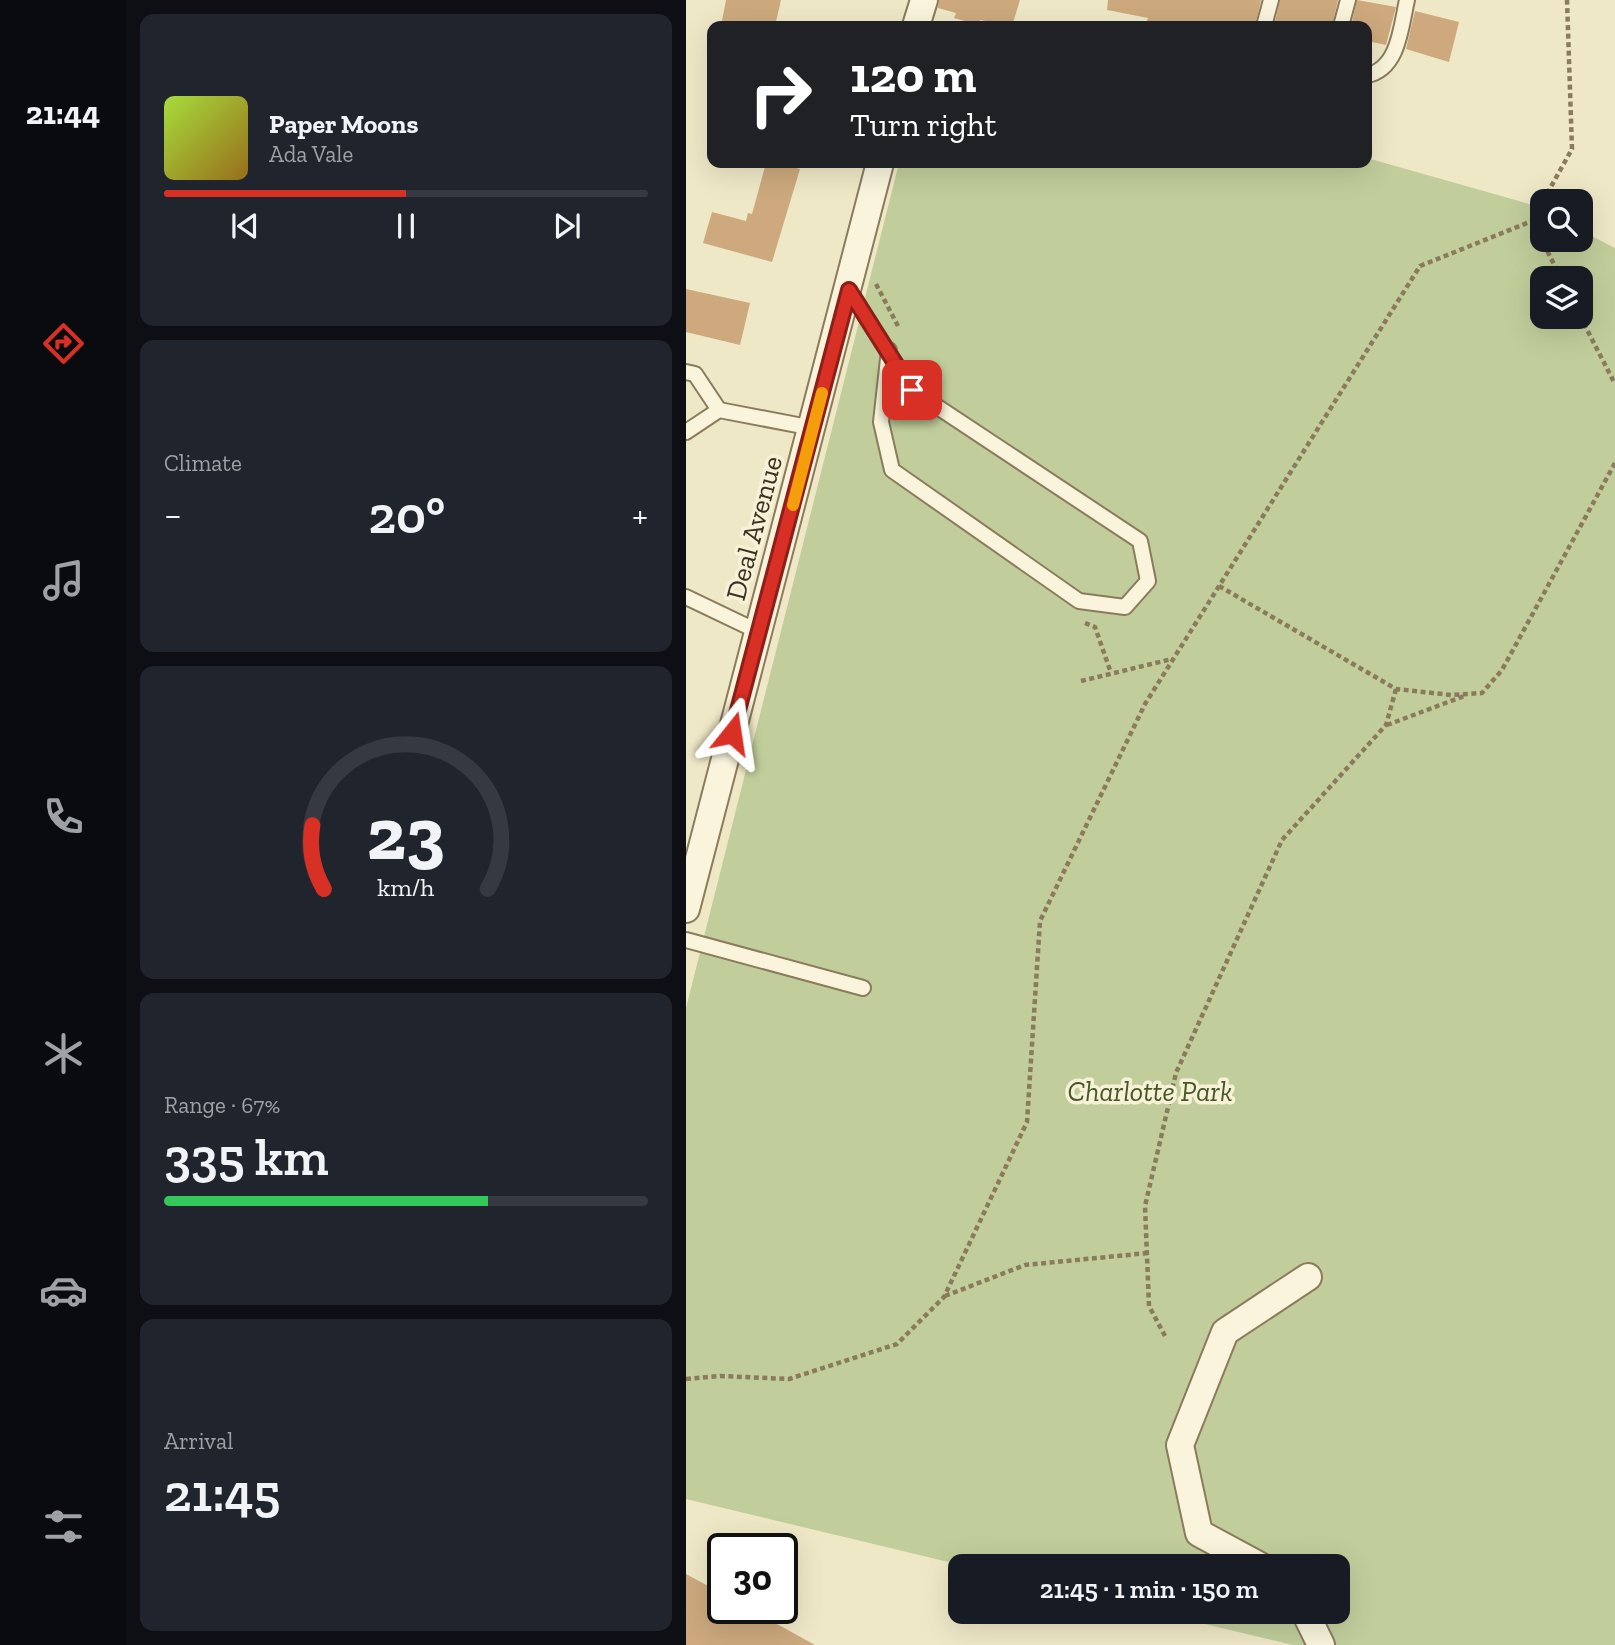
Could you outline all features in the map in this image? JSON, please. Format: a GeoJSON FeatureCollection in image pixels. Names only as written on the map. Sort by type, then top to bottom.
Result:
{"type":"FeatureCollection","features":[{"type":"Feature","properties":{"kind":"street"},"geometry":{"type":"LineString","coordinates":[[918,21],[924,0]]}},
{"type":"Feature","properties":{"kind":"street","name":"Deal Avenue"},"geometry":{"type":"LineString","coordinates":[[686,909],[879,168]]}},
{"type":"Feature","properties":{"kind":"street"},"geometry":{"type":"LineString","coordinates":[[1238,1554],[1199,1533],[1180,1445],[1225,1332],[1307,1277]]}},
{"type":"Feature","properties":{"kind":"street"},"geometry":{"type":"LineString","coordinates":[[1311,1624],[1321,1645]]}},
{"type":"Feature","properties":{"kind":"lane"},"geometry":{"type":"LineString","coordinates":[[1265,21],[1271,0]]}},
{"type":"Feature","properties":{"kind":"lane"},"geometry":{"type":"LineString","coordinates":[[1342,21],[1348,0]]}},
{"type":"Feature","properties":{"kind":"lane"},"geometry":{"type":"LineString","coordinates":[[1372,74],[1387,64],[1396,50],[1407,0]]}},
{"type":"Feature","properties":{"kind":"lane"},"geometry":{"type":"LineString","coordinates":[[849,290],[889,350],[912,390],[1140,541],[1147,581],[1125,607],[1079,601],[892,470],[881,422],[889,350]]}},
{"type":"Feature","properties":{"kind":"lane"},"geometry":{"type":"LineString","coordinates":[[686,372],[695,374],[719,410]]}},
{"type":"Feature","properties":{"kind":"lane"},"geometry":{"type":"LineString","coordinates":[[686,432],[719,410],[813,428]]}},
{"type":"Feature","properties":{"kind":"lane"},"geometry":{"type":"LineString","coordinates":[[686,597],[759,632]]}},
{"type":"Feature","properties":{"kind":"lane"},"geometry":{"type":"LineString","coordinates":[[686,940],[863,988]]}},
{"type":"Feature","properties":{"kind":"path"},"geometry":{"type":"LineString","coordinates":[[1549,189],[1572,149],[1567,0]]}},
{"type":"Feature","properties":{"kind":"path"},"geometry":{"type":"LineString","coordinates":[[686,1379],[720,1376],[789,1379],[897,1344],[944,1297],[1027,1122],[1040,920],[1145,704],[1420,266],[1530,222]]}},
{"type":"Feature","properties":{"kind":"path"},"geometry":{"type":"LineString","coordinates":[[1586,329],[1615,384]]}},
{"type":"Feature","properties":{"kind":"path"},"geometry":{"type":"LineString","coordinates":[[1219,586],[1396,689],[1451,695],[1482,693],[1503,670],[1615,463]]}},
{"type":"Feature","properties":{"kind":"path"},"geometry":{"type":"LineString","coordinates":[[1075,620],[1095,627],[1111,673]]}},
{"type":"Feature","properties":{"kind":"path"},"geometry":{"type":"LineString","coordinates":[[1082,681],[1174,659]]}},
{"type":"Feature","properties":{"kind":"path"},"geometry":{"type":"LineString","coordinates":[[1165,1336],[1149,1306],[1145,1206],[1176,1073],[1282,840],[1386,725],[1396,689]]}},
{"type":"Feature","properties":{"kind":"path"},"geometry":{"type":"LineString","coordinates":[[1386,725],[1469,694]]}},
{"type":"Feature","properties":{"kind":"path"},"geometry":{"type":"LineString","coordinates":[[944,1297],[1025,1265],[1148,1253]]}},
{"type":"Feature","properties":{"kind":"green space","name":"Charlotte Park"},"geometry":{"type":"Polygon","coordinates":[[[1372,159],[1530,204],[1530,252],[1593,252],[1593,237],[1615,248],[1615,1645],[1293,1645],[1205,1624],[1350,1624],[1350,1554],[948,1554],[948,1562],[686,1499],[686,1008],[898,168],[1372,168],[1372,159]]]}},
{"type":"Feature","properties":{"kind":"building"},"geometry":{"type":"Polygon","coordinates":[[[726,0],[781,0],[776,21],[722,21],[726,0]]]}},
{"type":"Feature","properties":{"kind":"building"},"geometry":{"type":"Polygon","coordinates":[[[939,0],[1020,0],[1014,21],[965,21],[954,18],[956,13],[938,8],[939,0]]]}},
{"type":"Feature","properties":{"kind":"building"},"geometry":{"type":"Polygon","coordinates":[[[1108,0],[1261,0],[1256,21],[1147,21],[1148,18],[1107,10],[1108,0]]]}},
{"type":"Feature","properties":{"kind":"building"},"geometry":{"type":"Polygon","coordinates":[[[1280,0],[1338,0],[1333,21],[1275,21],[1280,0]]]}},
{"type":"Feature","properties":{"kind":"building"},"geometry":{"type":"Polygon","coordinates":[[[1357,0],[1396,7],[1386,45],[1372,42],[1372,21],[1352,21],[1357,0]]]}},
{"type":"Feature","properties":{"kind":"building"},"geometry":{"type":"Polygon","coordinates":[[[1415,11],[1459,22],[1449,62],[1406,49],[1415,11]]]}},
{"type":"Feature","properties":{"kind":"building"},"geometry":{"type":"Polygon","coordinates":[[[765,168],[800,169],[772,262],[703,243],[712,212],[746,221],[748,213],[752,214],[765,168]]]}},
{"type":"Feature","properties":{"kind":"building"},"geometry":{"type":"Polygon","coordinates":[[[686,289],[750,303],[740,345],[686,332],[686,289]]]}},
{"type":"Feature","properties":{"kind":"building"},"geometry":{"type":"Polygon","coordinates":[[[686,1574],[707,1585],[707,1624],[777,1624],[815,1645],[686,1645],[686,1574]]]}},
{"type":"Feature","properties":{"kind":"slow traffic"},"geometry":{"type":"LineString","coordinates":[[793,505],[822,393]]}},
{"type":"Feature","properties":{"kind":"route"},"geometry":{"type":"LineString","coordinates":[[732,733],[849,290],[912,390]]}}]}
